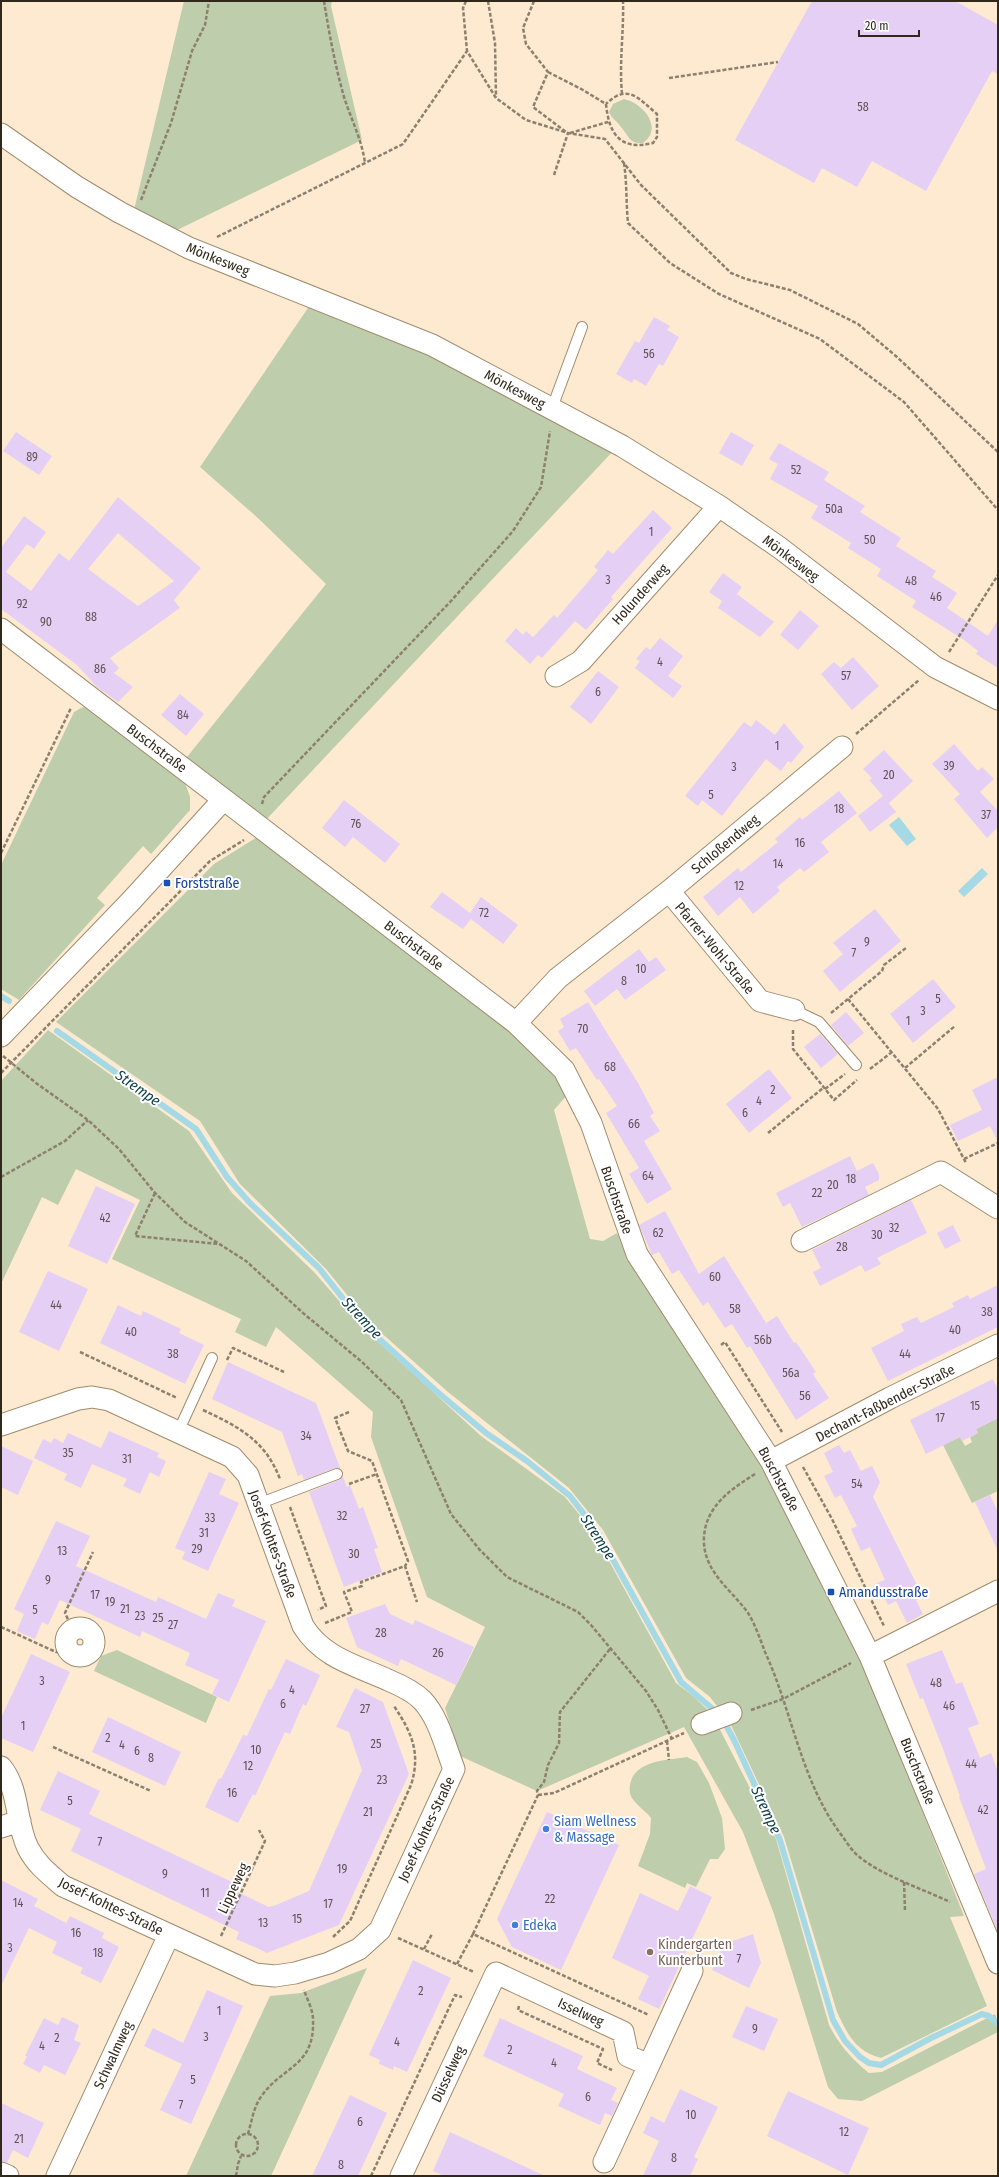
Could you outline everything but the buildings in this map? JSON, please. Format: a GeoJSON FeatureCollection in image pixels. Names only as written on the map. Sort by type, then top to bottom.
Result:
{"type":"FeatureCollection","features":[{"type":"Feature","properties":{"kind":"street","name":"Mönkesweg"},"geometry":{"type":"LineString","coordinates":[[1,134],[77,187],[130,218],[200,252],[432,345],[622,446],[719,506],[780,548],[935,667],[998,699]]}},
{"type":"Feature","properties":{"kind":"street","name":"Holunderweg"},"geometry":{"type":"LineString","coordinates":[[556,676],[581,660],[719,506]]}},
{"type":"Feature","properties":{"kind":"street","name":"Buschstraße"},"geometry":{"type":"LineString","coordinates":[[1,629],[516,1023],[564,1070],[590,1123],[637,1254],[771,1460],[870,1656],[915,1762],[971,1902],[998,1963]]}},
{"type":"Feature","properties":{"kind":"street","name":"Schloßendweg"},"geometry":{"type":"LineString","coordinates":[[516,1023],[558,978],[668,891],[842,747]]}},
{"type":"Feature","properties":{"kind":"street"},"geometry":{"type":"LineString","coordinates":[[1,1036],[131,901],[224,800]]}},
{"type":"Feature","properties":{"kind":"street","name":"Pfarrer-Wohl-Straße"},"geometry":{"type":"LineString","coordinates":[[668,891],[760,1001],[794,1010]]}},
{"type":"Feature","properties":{"kind":"street"},"geometry":{"type":"LineString","coordinates":[[802,1241],[941,1172],[998,1208]]}},
{"type":"Feature","properties":{"kind":"street","name":"Dechant-Faßbender-Straße"},"geometry":{"type":"LineString","coordinates":[[771,1460],[890,1398],[998,1346]]}},
{"type":"Feature","properties":{"kind":"street","name":"Josef-Kohtes-Straße"},"geometry":{"type":"LineString","coordinates":[[1,1425],[78,1399],[92,1397],[109,1400],[185,1433],[232,1457],[242,1466],[248,1475],[306,1631],[324,1651],[403,1687],[421,1699],[432,1714],[454,1769],[380,1930],[359,1949],[329,1962],[302,1971],[275,1976],[255,1974],[63,1886],[40,1867],[28,1847],[11,1824],[13,1787],[1,1767]]}},
{"type":"Feature","properties":{"kind":"street"},"geometry":{"type":"LineString","coordinates":[[870,1656],[998,1592]]}},
{"type":"Feature","properties":{"kind":"street"},"geometry":{"type":"LineString","coordinates":[[702,1724],[731,1713]]}},
{"type":"Feature","properties":{"kind":"street","name":"Schwalmweg"},"geometry":{"type":"LineString","coordinates":[[57,2176],[169,1935]]}},
{"type":"Feature","properties":{"kind":"street"},"geometry":{"type":"LineString","coordinates":[[604,2162],[692,1971]]}},
{"type":"Feature","properties":{"kind":"street","name":"Isselweg"},"geometry":{"type":"LineString","coordinates":[[494,1977],[528,1988],[623,2032],[628,2056],[645,2074]]}},
{"type":"Feature","properties":{"kind":"street","name":"Düsselweg"},"geometry":{"type":"LineString","coordinates":[[401,2176],[494,1977]]}},
{"type":"Feature","properties":{"kind":"street"},"geometry":{"type":"LineString","coordinates":[[1,2173],[8,2176]]}},
{"type":"Feature","properties":{"kind":"lane"},"geometry":{"type":"LineString","coordinates":[[552,408],[582,328]]}},
{"type":"Feature","properties":{"kind":"lane"},"geometry":{"type":"LineString","coordinates":[[794,1010],[820,1022],[856,1065]]}},
{"type":"Feature","properties":{"kind":"lane"},"geometry":{"type":"LineString","coordinates":[[185,1433],[212,1358]]}},
{"type":"Feature","properties":{"kind":"lane"},"geometry":{"type":"LineString","coordinates":[[258,1504],[338,1474]]}},
{"type":"Feature","properties":{"kind":"path"},"geometry":{"type":"LineString","coordinates":[[130,218],[143,196],[159,157],[192,51],[205,25],[209,1]]}},
{"type":"Feature","properties":{"kind":"path"},"geometry":{"type":"LineString","coordinates":[[324,1],[329,35],[347,107],[364,150],[365,164]]}},
{"type":"Feature","properties":{"kind":"path"},"geometry":{"type":"LineString","coordinates":[[466,1],[463,8],[467,51],[496,98],[526,120],[568,133],[605,139],[641,185],[731,273],[746,279],[790,290],[858,324],[897,357],[998,452]]}},
{"type":"Feature","properties":{"kind":"path"},"geometry":{"type":"LineString","coordinates":[[488,1],[495,43],[496,98]]}},
{"type":"Feature","properties":{"kind":"path"},"geometry":{"type":"LineString","coordinates":[[534,1],[523,28],[526,44],[548,72],[606,104]]}},
{"type":"Feature","properties":{"kind":"path"},"geometry":{"type":"LineString","coordinates":[[622,94],[620,67],[624,29],[623,1]]}},
{"type":"Feature","properties":{"kind":"path"},"geometry":{"type":"LineString","coordinates":[[200,252],[210,241],[403,144],[467,51]]}},
{"type":"Feature","properties":{"kind":"path"},"geometry":{"type":"LineString","coordinates":[[669,78],[778,62]]}},
{"type":"Feature","properties":{"kind":"path"},"geometry":{"type":"LineString","coordinates":[[548,72],[533,107],[568,133]]}},
{"type":"Feature","properties":{"kind":"path"},"geometry":{"type":"LineString","coordinates":[[630,93],[657,114],[656,137],[653,143],[638,147],[627,143],[615,135],[608,122],[606,104],[613,97],[630,93]]}},
{"type":"Feature","properties":{"kind":"path"},"geometry":{"type":"LineString","coordinates":[[568,133],[608,122]]}},
{"type":"Feature","properties":{"kind":"path"},"geometry":{"type":"LineString","coordinates":[[554,175],[568,133]]}},
{"type":"Feature","properties":{"kind":"path"},"geometry":{"type":"LineString","coordinates":[[624,163],[627,183],[626,202],[628,223],[670,263],[719,294],[820,339],[904,402],[998,510]]}},
{"type":"Feature","properties":{"kind":"path"},"geometry":{"type":"LineString","coordinates":[[1,1073],[210,861],[250,835],[264,797],[451,601],[513,530],[541,487],[552,408]]}},
{"type":"Feature","properties":{"kind":"path"},"geometry":{"type":"LineString","coordinates":[[842,747],[944,659],[998,575]]}},
{"type":"Feature","properties":{"kind":"path"},"geometry":{"type":"LineString","coordinates":[[1,853],[80,690]]}},
{"type":"Feature","properties":{"kind":"path"},"geometry":{"type":"LineString","coordinates":[[820,1022],[882,971],[884,965],[906,948]]}},
{"type":"Feature","properties":{"kind":"path"},"geometry":{"type":"LineString","coordinates":[[848,999],[938,1109],[973,1176],[966,1188]]}},
{"type":"Feature","properties":{"kind":"path"},"geometry":{"type":"LineString","coordinates":[[768,1133],[824,1088],[793,1049],[794,1010]]}},
{"type":"Feature","properties":{"kind":"path"},"geometry":{"type":"LineString","coordinates":[[905,1068],[955,1026]]}},
{"type":"Feature","properties":{"kind":"path"},"geometry":{"type":"LineString","coordinates":[[1,1054],[10,1063],[88,1120],[119,1149],[155,1192],[185,1222],[246,1261],[303,1313],[362,1362],[401,1400],[451,1514],[479,1549],[507,1577],[578,1612],[591,1625],[646,1691],[658,1710],[672,1739]]}},
{"type":"Feature","properties":{"kind":"path"},"geometry":{"type":"LineString","coordinates":[[825,1089],[856,1065]]}},
{"type":"Feature","properties":{"kind":"path"},"geometry":{"type":"LineString","coordinates":[[1,1177],[65,1141],[88,1120]]}},
{"type":"Feature","properties":{"kind":"path"},"geometry":{"type":"LineString","coordinates":[[964,1159],[998,1143]]}},
{"type":"Feature","properties":{"kind":"path"},"geometry":{"type":"LineString","coordinates":[[155,1192],[135,1236],[220,1244]]}},
{"type":"Feature","properties":{"kind":"path"},"geometry":{"type":"LineString","coordinates":[[718,1346],[725,1342],[783,1433]]}},
{"type":"Feature","properties":{"kind":"path"},"geometry":{"type":"LineString","coordinates":[[226,1362],[233,1348],[284,1372]]}},
{"type":"Feature","properties":{"kind":"path"},"geometry":{"type":"LineString","coordinates":[[185,1433],[207,1404]]}},
{"type":"Feature","properties":{"kind":"path"},"geometry":{"type":"LineString","coordinates":[[306,1631],[352,1612],[344,1592],[362,1586],[361,1582],[405,1566],[408,1561],[372,1461],[348,1451],[335,1418],[349,1412]]}},
{"type":"Feature","properties":{"kind":"path"},"geometry":{"type":"LineString","coordinates":[[771,1460],[759,1472],[743,1482],[720,1500],[709,1518],[704,1538],[706,1555],[713,1572],[749,1615],[783,1699],[806,1768],[830,1820],[856,1854],[904,1882],[958,1906],[964,1908],[971,1902]]}},
{"type":"Feature","properties":{"kind":"path"},"geometry":{"type":"LineString","coordinates":[[802,1464],[832,1519],[886,1631]]}},
{"type":"Feature","properties":{"kind":"path"},"geometry":{"type":"LineString","coordinates":[[1,1627],[56,1652],[70,1639],[65,1613],[93,1552]]}},
{"type":"Feature","properties":{"kind":"path"},"geometry":{"type":"LineString","coordinates":[[405,1566],[417,1602]]}},
{"type":"Feature","properties":{"kind":"path"},"geometry":{"type":"LineString","coordinates":[[457,1964],[538,1795],[537,1791],[544,1782],[548,1766],[559,1743],[560,1712],[610,1649]]}},
{"type":"Feature","properties":{"kind":"path"},"geometry":{"type":"LineString","coordinates":[[731,1713],[756,1709],[783,1699],[851,1663],[870,1656]]}},
{"type":"Feature","properties":{"kind":"path"},"geometry":{"type":"LineString","coordinates":[[328,1940],[338,1934],[350,1921],[408,1792],[416,1770],[415,1746],[392,1703]]}},
{"type":"Feature","properties":{"kind":"path"},"geometry":{"type":"LineString","coordinates":[[538,1795],[554,1793],[702,1724]]}},
{"type":"Feature","properties":{"kind":"path"},"geometry":{"type":"LineString","coordinates":[[667,1741],[669,1760]]}},
{"type":"Feature","properties":{"kind":"path"},"geometry":{"type":"LineString","coordinates":[[53,1747],[151,1791]]}},
{"type":"Feature","properties":{"kind":"path","name":"Lippeweg"},"geometry":{"type":"LineString","coordinates":[[220,1938],[265,1841],[259,1830]]}},
{"type":"Feature","properties":{"kind":"path"},"geometry":{"type":"LineString","coordinates":[[904,1882],[905,1911]]}},
{"type":"Feature","properties":{"kind":"path"},"geometry":{"type":"LineString","coordinates":[[424,1950],[432,1934]]}},
{"type":"Feature","properties":{"kind":"path"},"geometry":{"type":"LineString","coordinates":[[472,1934],[668,2024]]}},
{"type":"Feature","properties":{"kind":"path"},"geometry":{"type":"LineString","coordinates":[[213,1935],[227,1941]]}},
{"type":"Feature","properties":{"kind":"path"},"geometry":{"type":"LineString","coordinates":[[393,1936],[457,1964],[494,1977]]}},
{"type":"Feature","properties":{"kind":"path"},"geometry":{"type":"LineString","coordinates":[[248,2134],[260,2098],[270,2085],[297,2064],[306,2053],[312,2038],[313,2018],[303,1988]]}},
{"type":"Feature","properties":{"kind":"path"},"geometry":{"type":"LineString","coordinates":[[528,1988],[518,2010],[603,2049],[597,2063],[645,2074]]}},
{"type":"Feature","properties":{"kind":"path"},"geometry":{"type":"LineString","coordinates":[[371,2176],[456,1995],[481,2006]]}},
{"type":"Feature","properties":{"kind":"path"},"geometry":{"type":"LineString","coordinates":[[248,2134],[255,2138],[258,2148],[251,2156],[241,2156],[236,2148],[236,2142],[238,2137],[248,2134]]}},
{"type":"Feature","properties":{"kind":"path"},"geometry":{"type":"LineString","coordinates":[[236,2176],[241,2156]]}},
{"type":"Feature","properties":{"kind":"green space"},"geometry":{"type":"Polygon","coordinates":[[[184,1],[332,1],[331,6],[362,140],[171,233],[134,210],[184,1]]]}},
{"type":"Feature","properties":{"kind":"green space"},"geometry":{"type":"Polygon","coordinates":[[[624,99],[638,105],[648,117],[652,130],[649,137],[643,143],[632,141],[609,112],[613,104],[624,99]]]}},
{"type":"Feature","properties":{"kind":"green space"},"geometry":{"type":"Polygon","coordinates":[[[312,302],[443,351],[616,448],[263,823],[183,762],[326,584],[259,519],[200,467],[312,302]]]}},
{"type":"Feature","properties":{"kind":"green space"},"geometry":{"type":"Polygon","coordinates":[[[83,707],[91,710],[185,783],[190,797],[190,810],[151,854],[143,846],[97,898],[105,905],[19,1000],[1,989],[1,865],[74,712],[83,707]]]}},
{"type":"Feature","properties":{"kind":"green space"},"geometry":{"type":"Polygon","coordinates":[[[257,837],[530,1046],[568,1094],[554,1110],[590,1239],[603,1241],[617,1233],[638,1271],[762,1463],[851,1639],[879,1702],[964,1916],[950,1917],[987,2006],[881,2058],[865,2051],[853,2041],[837,2012],[784,1837],[730,1723],[710,1697],[686,1678],[603,1530],[569,1488],[448,1392],[369,1322],[326,1269],[240,1184],[200,1121],[56,1022],[214,864],[257,837]]]}},
{"type":"Feature","properties":{"kind":"green space"},"geometry":{"type":"Polygon","coordinates":[[[48,1030],[189,1131],[232,1193],[314,1272],[361,1326],[481,1436],[565,1497],[592,1530],[676,1683],[693,1696],[712,1714],[776,1839],[829,2025],[837,2039],[852,2057],[869,2073],[882,2072],[995,2014],[998,2023],[998,2032],[862,2101],[838,2099],[828,2087],[774,1914],[743,1832],[684,1727],[537,1791],[460,1756],[445,1708],[485,1627],[427,1597],[371,1437],[373,1412],[276,1327],[266,1347],[235,1332],[241,1319],[112,1259],[140,1200],[76,1169],[58,1205],[42,1197],[1,1284],[1,1081],[48,1030]]]}},
{"type":"Feature","properties":{"kind":"green space"},"geometry":{"type":"Polygon","coordinates":[[[998,1418],[998,1491],[972,1503],[943,1445],[960,1437],[965,1446],[972,1442],[970,1437],[978,1433],[976,1429],[998,1418]]]}},
{"type":"Feature","properties":{"kind":"green space"},"geometry":{"type":"Polygon","coordinates":[[[117,1650],[217,1697],[206,1723],[94,1671],[101,1656],[117,1650]]]}},
{"type":"Feature","properties":{"kind":"green space"},"geometry":{"type":"Polygon","coordinates":[[[687,1757],[697,1762],[709,1783],[722,1818],[725,1849],[718,1859],[710,1859],[696,1887],[687,1883],[685,1888],[638,1866],[650,1834],[651,1818],[636,1804],[630,1794],[630,1788],[634,1774],[647,1765],[663,1760],[687,1757]]]}},
{"type":"Feature","properties":{"kind":"green space"},"geometry":{"type":"Polygon","coordinates":[[[367,1968],[271,2176],[186,2176],[270,1996],[301,1993],[367,1968]]]}},
{"type":"Feature","properties":{"kind":"water"},"geometry":{"type":"Polygon","coordinates":[[[899,817],[916,839],[907,846],[889,825],[899,817]]]}},
{"type":"Feature","properties":{"kind":"water"},"geometry":{"type":"Polygon","coordinates":[[[982,868],[988,874],[964,897],[958,891],[982,868]]]}},
{"type":"Feature","properties":{"kind":"waterway","name":"Strempe"},"geometry":{"type":"LineString","coordinates":[[1,996],[9,1001]]}},
{"type":"Feature","properties":{"kind":"waterway","name":"Strempe"},"geometry":{"type":"LineString","coordinates":[[57,1031],[196,1129],[227,1177],[250,1203],[319,1268],[363,1324],[435,1390],[486,1433],[527,1461],[570,1496],[597,1531],[681,1682],[721,1716],[734,1740],[780,1840],[833,2020],[845,2041],[860,2057],[869,2063],[881,2065],[931,2038],[982,2014],[989,2016],[998,2024]]}},
{"type":"Feature","properties":{"kind":"place","name":"Forststraße"},"geometry":{"type":"Point","coordinates":[167,883]}},
{"type":"Feature","properties":{"kind":"place","name":"Amandusstraße"},"geometry":{"type":"Point","coordinates":[831,1592]}},
{"type":"Feature","properties":{"kind":"place","name":"Siam Wellness & Massage"},"geometry":{"type":"Point","coordinates":[546,1829]}},
{"type":"Feature","properties":{"kind":"place","name":"Edeka"},"geometry":{"type":"Point","coordinates":[515,1925]}},
{"type":"Feature","properties":{"kind":"place","name":"Kindergarten Kunterbunt"},"geometry":{"type":"Point","coordinates":[650,1952]}}]}
